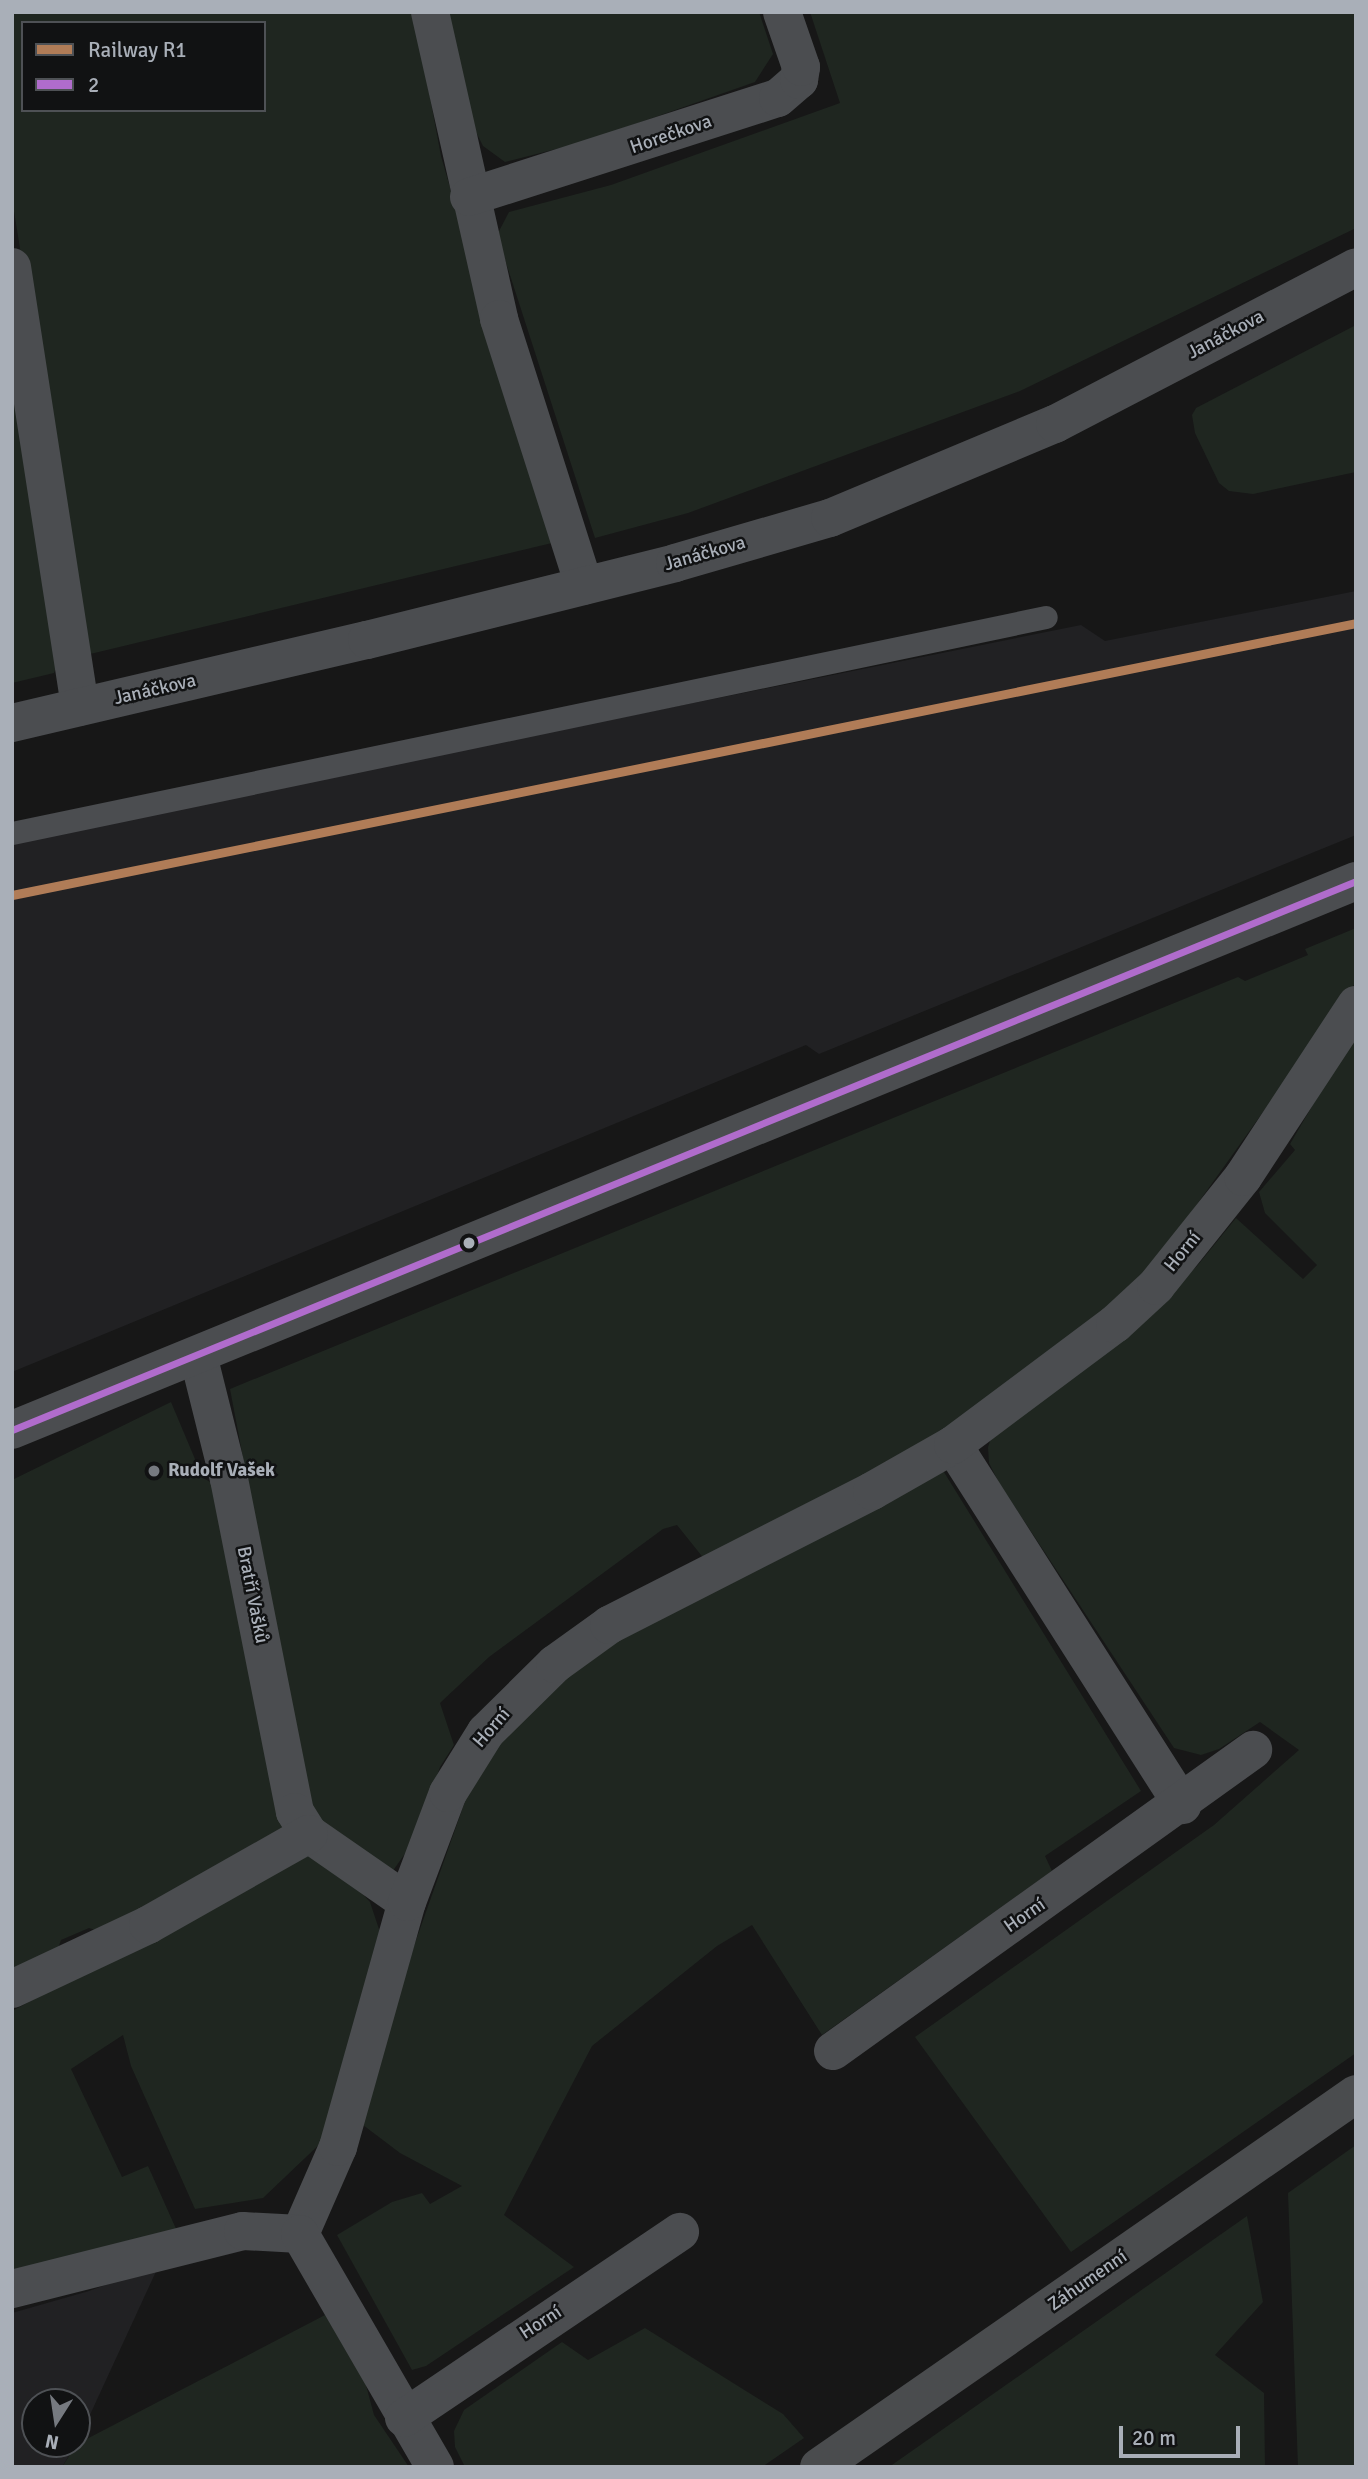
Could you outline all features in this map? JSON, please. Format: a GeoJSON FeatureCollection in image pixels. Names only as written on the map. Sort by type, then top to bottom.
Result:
{"type":"FeatureCollection","features":[{"type":"Feature","properties":{"kind":"main road","name":"Záhumenní"},"geometry":{"type":"LineString","coordinates":[[819,2467],[1356,2094]]}},
{"type":"Feature","properties":{"kind":"street"},"geometry":{"type":"LineString","coordinates":[[430,12],[469,197],[499,319],[584,586]]}},
{"type":"Feature","properties":{"kind":"street","name":"Horečkova"},"geometry":{"type":"LineString","coordinates":[[469,197],[619,153],[790,91],[799,80],[801,67],[782,12]]}},
{"type":"Feature","properties":{"kind":"street"},"geometry":{"type":"LineString","coordinates":[[12,267],[80,707]]}},
{"type":"Feature","properties":{"kind":"street","name":"Janáčkova"},"geometry":{"type":"LineString","coordinates":[[12,723],[584,586],[830,518],[947,472],[1055,424],[1356,267]]}},
{"type":"Feature","properties":{"kind":"street"},"geometry":{"type":"LineString","coordinates":[[12,1430],[1356,881]]}},
{"type":"Feature","properties":{"kind":"street","name":"Horní"},"geometry":{"type":"LineString","coordinates":[[300,2234],[338,2147],[407,1902],[449,1793],[469,1755],[555,1664],[609,1625],[872,1492],[953,1445],[1115,1324],[1156,1286],[1244,1177],[1356,1005]]}},
{"type":"Feature","properties":{"kind":"street","name":"Bratří Vašků"},"geometry":{"type":"LineString","coordinates":[[198,1355],[229,1479],[295,1812],[309,1834],[407,1902]]}},
{"type":"Feature","properties":{"kind":"street"},"geometry":{"type":"LineString","coordinates":[[953,1445],[1182,1805]]}},
{"type":"Feature","properties":{"kind":"street","name":"Horní"},"geometry":{"type":"LineString","coordinates":[[833,2051],[1182,1805],[1254,1750]]}},
{"type":"Feature","properties":{"kind":"street"},"geometry":{"type":"LineString","coordinates":[[12,1989],[148,1925],[309,1834]]}},
{"type":"Feature","properties":{"kind":"street","name":"Horní"},"geometry":{"type":"LineString","coordinates":[[404,2418],[680,2232]]}},
{"type":"Feature","properties":{"kind":"street"},"geometry":{"type":"LineString","coordinates":[[12,2289],[233,2233],[300,2234],[404,2418],[435,2467]]}},
{"type":"Feature","properties":{"kind":"lane"},"geometry":{"type":"LineString","coordinates":[[12,833],[1046,617]]}},
{"type":"Feature","properties":{"kind":"shaded area"},"geometry":{"type":"Polygon","coordinates":[[[12,12],[414,12],[441,156],[552,543],[86,655],[12,199],[12,12]]]}},
{"type":"Feature","properties":{"kind":"shaded area"},"geometry":{"type":"Polygon","coordinates":[[[445,12],[759,12],[773,54],[755,82],[584,142],[505,162],[483,146],[472,124],[445,12]]]}},
{"type":"Feature","properties":{"kind":"shaded area"},"geometry":{"type":"Polygon","coordinates":[[[810,12],[1356,12],[1356,228],[1020,391],[688,513],[595,538],[497,235],[509,212],[611,185],[840,103],[810,12]]]}},
{"type":"Feature","properties":{"kind":"shaded area"},"geometry":{"type":"Polygon","coordinates":[[[1356,325],[1356,472],[1253,494],[1229,491],[1219,483],[1195,433],[1192,415],[1196,408],[1356,325]]]}},
{"type":"Feature","properties":{"kind":"shaded area"},"geometry":{"type":"Polygon","coordinates":[[[12,342],[59,661],[54,673],[12,683],[12,342]]]}},
{"type":"Feature","properties":{"kind":"shaded area"},"geometry":{"type":"Polygon","coordinates":[[[1356,591],[1356,835],[819,1054],[806,1045],[12,1372],[12,840],[1081,625],[1105,641],[1356,591]]]}},
{"type":"Feature","properties":{"kind":"shaded area"},"geometry":{"type":"Polygon","coordinates":[[[1356,928],[1356,982],[1140,1284],[951,1428],[705,1560],[677,1525],[663,1529],[489,1657],[440,1703],[454,1745],[440,1767],[414,1841],[392,1872],[320,1819],[308,1801],[230,1389],[1238,977],[1245,981],[1308,955],[1305,949],[1356,928]]]}},
{"type":"Feature","properties":{"kind":"shaded area"},"geometry":{"type":"Polygon","coordinates":[[[1356,1031],[1356,2053],[1071,2252],[915,2037],[1214,1825],[1299,1750],[1260,1722],[1219,1749],[1201,1755],[1174,1748],[999,1483],[989,1463],[988,1447],[991,1438],[1141,1320],[1197,1266],[1236,1218],[1303,1279],[1317,1265],[1265,1213],[1259,1192],[1295,1150],[1290,1144],[1356,1031]]]}},
{"type":"Feature","properties":{"kind":"shaded area"},"geometry":{"type":"Polygon","coordinates":[[[171,1402],[203,1478],[218,1486],[288,1828],[101,1932],[89,1928],[61,1940],[56,1954],[12,1974],[12,1480],[171,1402]]]}},
{"type":"Feature","properties":{"kind":"shaded area"},"geometry":{"type":"Polygon","coordinates":[[[939,1464],[1141,1791],[1045,1856],[1052,1871],[822,2035],[752,1925],[717,1946],[592,2046],[504,2215],[574,2267],[426,2366],[412,2370],[337,2235],[392,2202],[422,2193],[430,2204],[462,2186],[400,2153],[363,2125],[397,1994],[474,1776],[493,1744],[585,1654],[939,1464]]]}},
{"type":"Feature","properties":{"kind":"shaded area"},"geometry":{"type":"Polygon","coordinates":[[[307,1855],[341,1871],[370,1902],[385,1947],[325,2139],[263,2198],[195,2209],[131,2066],[123,2035],[71,2069],[122,2177],[148,2166],[177,2231],[12,2274],[12,2011],[307,1855]]]}},
{"type":"Feature","properties":{"kind":"shaded area"},"geometry":{"type":"Polygon","coordinates":[[[1356,2145],[1356,2467],[1298,2467],[1288,2193],[1356,2145]]]}},
{"type":"Feature","properties":{"kind":"shaded area"},"geometry":{"type":"Polygon","coordinates":[[[1247,2216],[1263,2302],[1215,2355],[1264,2393],[1265,2467],[889,2467],[1247,2216]]]}},
{"type":"Feature","properties":{"kind":"shaded area"},"geometry":{"type":"Polygon","coordinates":[[[159,2265],[91,2413],[91,2388],[21,2388],[21,2458],[67,2458],[62,2467],[12,2467],[12,2313],[89,2291],[159,2265]]]}},
{"type":"Feature","properties":{"kind":"shaded area"},"geometry":{"type":"Polygon","coordinates":[[[325,2315],[363,2374],[374,2415],[409,2467],[62,2467],[68,2458],[91,2458],[91,2437],[325,2315]]]}},
{"type":"Feature","properties":{"kind":"shaded area"},"geometry":{"type":"Polygon","coordinates":[[[645,2328],[783,2414],[804,2438],[762,2467],[465,2467],[455,2447],[454,2431],[464,2410],[562,2342],[588,2360],[645,2328]]]}},
{"type":"Feature","properties":{"kind":"rail line","name":"R1"},"geometry":{"type":"LineString","coordinates":[[12,895],[1356,623]]}},
{"type":"Feature","properties":{"kind":"transit line","name":"2"},"geometry":{"type":"LineString","coordinates":[[12,1430],[1356,881]]}},
{"type":"Feature","properties":{"kind":"place","name":"Rudolf Vašek"},"geometry":{"type":"Point","coordinates":[154,1471]}}]}
